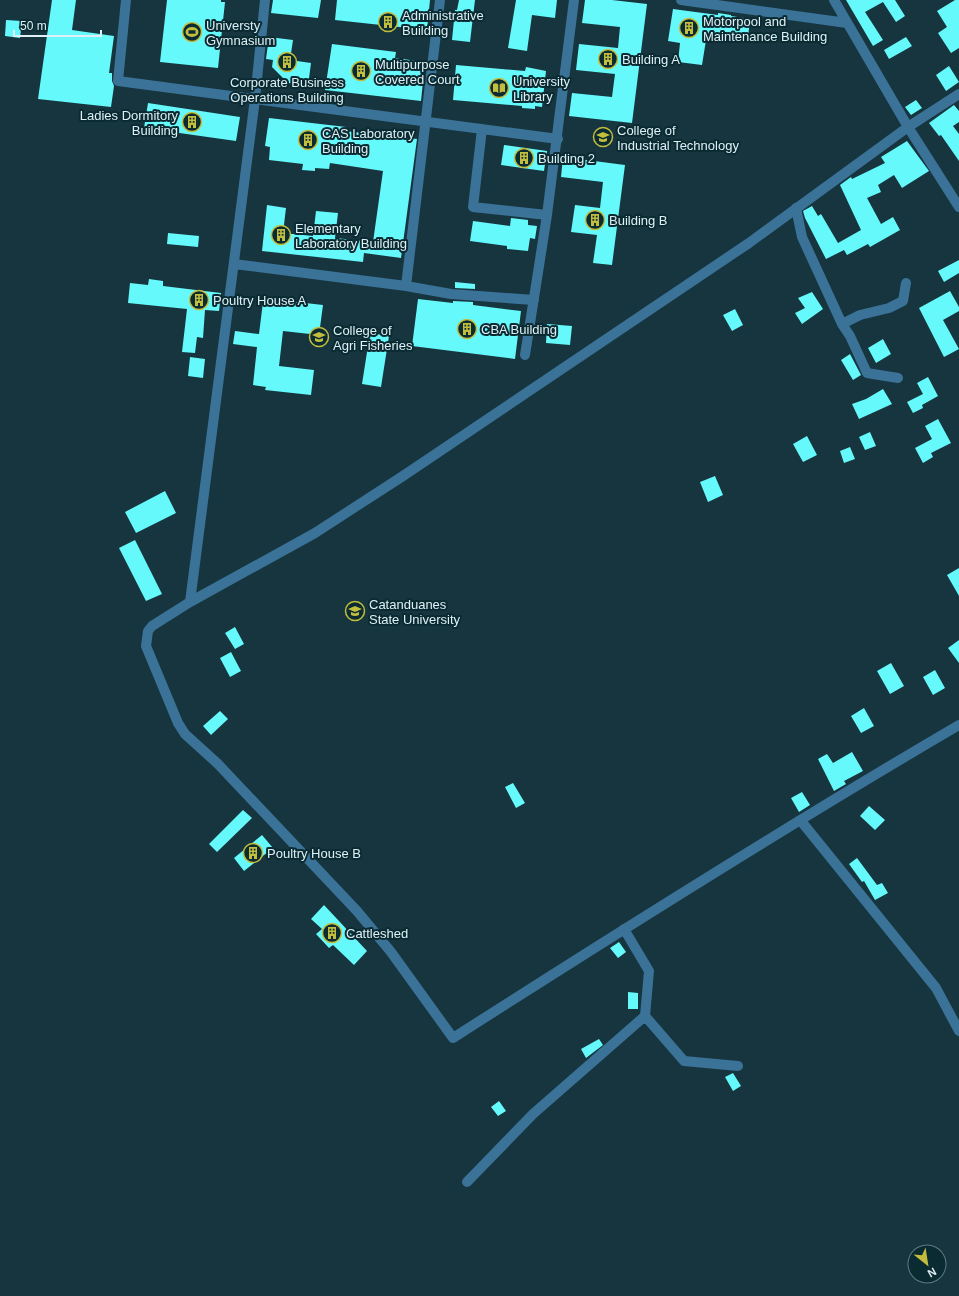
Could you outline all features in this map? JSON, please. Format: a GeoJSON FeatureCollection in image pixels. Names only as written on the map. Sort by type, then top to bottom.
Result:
{"type":"FeatureCollection","features":[{"type":"Feature","properties":{"kind":"street"},"geometry":{"type":"LineString","coordinates":[[126,0],[118,82],[558,139]]}},
{"type":"Feature","properties":{"kind":"street"},"geometry":{"type":"LineString","coordinates":[[190,602],[255,99],[265,0]]}},
{"type":"Feature","properties":{"kind":"street"},"geometry":{"type":"LineString","coordinates":[[406,286],[440,0]]}},
{"type":"Feature","properties":{"kind":"street"},"geometry":{"type":"LineString","coordinates":[[525,355],[558,139],[574,0]]}},
{"type":"Feature","properties":{"kind":"street"},"geometry":{"type":"LineString","coordinates":[[680,0],[847,23]]}},
{"type":"Feature","properties":{"kind":"street"},"geometry":{"type":"LineString","coordinates":[[834,0],[908,127],[959,207]]}},
{"type":"Feature","properties":{"kind":"street"},"geometry":{"type":"LineString","coordinates":[[959,94],[908,127],[748,243],[403,476],[315,533],[190,602],[152,626],[148,631],[146,640],[149,653],[178,723],[185,734],[218,764],[357,912],[391,952],[453,1038],[624,929],[801,821],[837,797],[959,725]]}},
{"type":"Feature","properties":{"kind":"street"},"geometry":{"type":"LineString","coordinates":[[482,129],[473,208],[547,216]]}},
{"type":"Feature","properties":{"kind":"street"},"geometry":{"type":"LineString","coordinates":[[796,208],[802,237],[842,324],[850,336],[867,373],[898,378]]}},
{"type":"Feature","properties":{"kind":"street"},"geometry":{"type":"LineString","coordinates":[[234,264],[406,286],[451,294],[534,300]]}},
{"type":"Feature","properties":{"kind":"street"},"geometry":{"type":"LineString","coordinates":[[842,324],[860,315],[889,308],[903,301],[906,283]]}},
{"type":"Feature","properties":{"kind":"street"},"geometry":{"type":"LineString","coordinates":[[801,821],[936,988],[959,1031]]}},
{"type":"Feature","properties":{"kind":"street"},"geometry":{"type":"LineString","coordinates":[[467,1182],[533,1114],[645,1016],[649,971],[624,929]]}},
{"type":"Feature","properties":{"kind":"street"},"geometry":{"type":"LineString","coordinates":[[645,1016],[684,1061],[738,1066]]}},
{"type":"Feature","properties":{"kind":"building"},"geometry":{"type":"Polygon","coordinates":[[[52,0],[76,0],[72,30],[114,36],[109,73],[112,73],[112,81],[114,86],[111,107],[38,99],[52,0]]]}},
{"type":"Feature","properties":{"kind":"building","name":"Universty Gymnasium"},"geometry":{"type":"Polygon","coordinates":[[[167,0],[221,0],[221,2],[225,2],[218,68],[160,62],[167,0]]]}},
{"type":"Feature","properties":{"kind":"building"},"geometry":{"type":"Polygon","coordinates":[[[273,0],[321,0],[318,18],[271,13],[273,0]]]}},
{"type":"Feature","properties":{"kind":"building","name":"Administrative Building"},"geometry":{"type":"Polygon","coordinates":[[[337,0],[430,0],[427,30],[335,20],[337,0]]]}},
{"type":"Feature","properties":{"kind":"building"},"geometry":{"type":"Polygon","coordinates":[[[459,0],[475,0],[470,42],[452,40],[455,10],[457,10],[459,0]]]}},
{"type":"Feature","properties":{"kind":"building"},"geometry":{"type":"Polygon","coordinates":[[[516,0],[557,0],[555,18],[532,15],[527,51],[508,48],[516,0]]]}},
{"type":"Feature","properties":{"kind":"building","name":"Building A"},"geometry":{"type":"Polygon","coordinates":[[[585,0],[612,0],[647,4],[632,123],[569,116],[572,93],[612,97],[615,74],[576,70],[579,44],[618,48],[620,27],[582,23],[585,0]]]}},
{"type":"Feature","properties":{"kind":"building"},"geometry":{"type":"Polygon","coordinates":[[[846,0],[895,0],[905,16],[896,22],[883,2],[865,12],[883,40],[873,46],[846,0]]]}},
{"type":"Feature","properties":{"kind":"building"},"geometry":{"type":"Polygon","coordinates":[[[955,0],[959,0],[959,48],[951,53],[938,33],[947,27],[937,11],[955,0]]]}},
{"type":"Feature","properties":{"kind":"building","name":"Motorpool and Maintenance Building"},"geometry":{"type":"Polygon","coordinates":[[[673,9],[718,15],[718,13],[750,19],[748,38],[707,34],[702,65],[678,62],[680,43],[668,41],[673,9]]]}},
{"type":"Feature","properties":{"kind":"building"},"geometry":{"type":"Polygon","coordinates":[[[6,20],[22,21],[20,38],[5,36],[6,20]]]}},
{"type":"Feature","properties":{"kind":"building","name":"Corporate Business Operations Building"},"geometry":{"type":"Polygon","coordinates":[[[269,37],[293,40],[290,60],[311,63],[308,86],[288,83],[272,67],[273,60],[266,59],[269,37]]]}},
{"type":"Feature","properties":{"kind":"building"},"geometry":{"type":"Polygon","coordinates":[[[906,37],[912,46],[889,59],[884,50],[906,37]]]}},
{"type":"Feature","properties":{"kind":"building","name":"Multipurpose Covered Court"},"geometry":{"type":"Polygon","coordinates":[[[332,44],[396,52],[395,58],[425,62],[421,101],[325,90],[332,44]]]}},
{"type":"Feature","properties":{"kind":"building","name":"University Library"},"geometry":{"type":"Polygon","coordinates":[[[456,65],[525,71],[526,67],[546,71],[542,107],[535,106],[535,109],[522,108],[522,106],[453,100],[456,65]]]}},
{"type":"Feature","properties":{"kind":"building"},"geometry":{"type":"Polygon","coordinates":[[[949,66],[959,82],[946,91],[936,75],[949,66]]]}},
{"type":"Feature","properties":{"kind":"building"},"geometry":{"type":"Polygon","coordinates":[[[916,100],[922,108],[911,115],[905,107],[916,100]]]}},
{"type":"Feature","properties":{"kind":"building","name":"Ladies Dormitory Building"},"geometry":{"type":"Polygon","coordinates":[[[148,103],[240,117],[236,141],[144,128],[148,103]]]}},
{"type":"Feature","properties":{"kind":"building"},"geometry":{"type":"Polygon","coordinates":[[[954,105],[959,111],[959,122],[953,126],[959,134],[959,161],[941,135],[939,136],[929,123],[954,105]]]}},
{"type":"Feature","properties":{"kind":"building"},"geometry":{"type":"Polygon","coordinates":[[[269,118],[346,127],[345,131],[417,139],[401,258],[364,253],[363,262],[262,251],[267,205],[286,208],[283,233],[313,236],[316,211],[338,213],[335,238],[373,242],[383,171],[330,163],[329,169],[315,168],[315,171],[302,170],[303,164],[269,160],[270,147],[265,146],[269,118]]]}},
{"type":"Feature","properties":{"kind":"building"},"geometry":{"type":"Polygon","coordinates":[[[907,141],[929,171],[902,188],[894,175],[878,185],[881,192],[867,198],[881,224],[893,217],[900,230],[870,247],[868,244],[847,255],[844,250],[826,259],[805,218],[803,211],[812,206],[818,216],[821,214],[838,243],[861,230],[840,185],[851,177],[852,179],[885,163],[881,157],[907,141]]]}},
{"type":"Feature","properties":{"kind":"building","name":"Building 2"},"geometry":{"type":"Polygon","coordinates":[[[504,145],[547,151],[544,171],[501,165],[504,145]]]}},
{"type":"Feature","properties":{"kind":"building","name":"Building B"},"geometry":{"type":"Polygon","coordinates":[[[563,157],[625,165],[612,265],[593,263],[597,235],[571,232],[575,205],[600,208],[603,182],[561,177],[563,157]]]}},
{"type":"Feature","properties":{"kind":"building"},"geometry":{"type":"Polygon","coordinates":[[[511,218],[528,220],[528,225],[537,226],[535,239],[530,238],[528,251],[507,249],[507,246],[470,241],[473,221],[510,226],[511,218]]]}},
{"type":"Feature","properties":{"kind":"building"},"geometry":{"type":"Polygon","coordinates":[[[168,233],[199,236],[198,247],[167,244],[168,233]]]}},
{"type":"Feature","properties":{"kind":"building"},"geometry":{"type":"Polygon","coordinates":[[[959,260],[959,273],[944,282],[938,271],[959,260]]]}},
{"type":"Feature","properties":{"kind":"building"},"geometry":{"type":"Polygon","coordinates":[[[149,279],[163,281],[163,286],[221,293],[219,311],[205,310],[203,338],[197,337],[195,353],[182,352],[187,309],[128,303],[130,283],[148,285],[149,279]]]}},
{"type":"Feature","properties":{"kind":"building"},"geometry":{"type":"Polygon","coordinates":[[[455,282],[475,284],[475,289],[455,288],[455,282]]]}},
{"type":"Feature","properties":{"kind":"building"},"geometry":{"type":"Polygon","coordinates":[[[950,291],[959,307],[959,311],[943,320],[959,349],[944,357],[919,308],[950,291]]]}},
{"type":"Feature","properties":{"kind":"building"},"geometry":{"type":"Polygon","coordinates":[[[812,292],[823,309],[802,324],[795,313],[805,308],[798,298],[812,292]]]}},
{"type":"Feature","properties":{"kind":"building","name":"CBA Building"},"geometry":{"type":"Polygon","coordinates":[[[418,299],[453,303],[453,301],[473,302],[473,305],[521,311],[515,359],[412,346],[418,299]]]}},
{"type":"Feature","properties":{"kind":"building"},"geometry":{"type":"Polygon","coordinates":[[[279,300],[323,305],[319,335],[283,331],[279,366],[314,370],[311,395],[265,390],[266,387],[253,385],[257,347],[233,344],[235,331],[259,334],[263,302],[279,304],[279,300]]]}},
{"type":"Feature","properties":{"kind":"building"},"geometry":{"type":"Polygon","coordinates":[[[735,309],[743,325],[732,331],[723,315],[735,309]]]}},
{"type":"Feature","properties":{"kind":"building"},"geometry":{"type":"Polygon","coordinates":[[[547,324],[572,326],[570,345],[546,343],[547,324]]]}},
{"type":"Feature","properties":{"kind":"building"},"geometry":{"type":"Polygon","coordinates":[[[370,333],[389,336],[381,387],[362,384],[370,333]]]}},
{"type":"Feature","properties":{"kind":"building"},"geometry":{"type":"Polygon","coordinates":[[[883,339],[891,354],[876,363],[868,348],[883,339]]]}},
{"type":"Feature","properties":{"kind":"building"},"geometry":{"type":"Polygon","coordinates":[[[850,354],[861,375],[853,380],[841,360],[850,354]]]}},
{"type":"Feature","properties":{"kind":"building"},"geometry":{"type":"Polygon","coordinates":[[[190,357],[205,359],[203,378],[188,376],[190,357]]]}},
{"type":"Feature","properties":{"kind":"building"},"geometry":{"type":"Polygon","coordinates":[[[928,377],[938,396],[922,405],[923,408],[913,413],[907,402],[923,394],[917,383],[928,377]]]}},
{"type":"Feature","properties":{"kind":"building"},"geometry":{"type":"Polygon","coordinates":[[[883,389],[892,404],[859,419],[852,404],[866,399],[883,389]]]}},
{"type":"Feature","properties":{"kind":"building"},"geometry":{"type":"Polygon","coordinates":[[[938,419],[951,443],[931,453],[933,457],[923,463],[915,448],[932,439],[925,426],[938,419]]]}},
{"type":"Feature","properties":{"kind":"building"},"geometry":{"type":"Polygon","coordinates":[[[870,432],[876,446],[865,450],[859,437],[870,432]]]}},
{"type":"Feature","properties":{"kind":"building"},"geometry":{"type":"Polygon","coordinates":[[[807,436],[817,455],[803,462],[793,444],[807,436]]]}},
{"type":"Feature","properties":{"kind":"building"},"geometry":{"type":"Polygon","coordinates":[[[850,447],[855,459],[844,463],[840,451],[850,447]]]}},
{"type":"Feature","properties":{"kind":"building"},"geometry":{"type":"Polygon","coordinates":[[[715,476],[723,495],[708,502],[700,482],[715,476]]]}},
{"type":"Feature","properties":{"kind":"building"},"geometry":{"type":"Polygon","coordinates":[[[165,491],[176,513],[136,533],[125,512],[165,491]]]}},
{"type":"Feature","properties":{"kind":"building"},"geometry":{"type":"Polygon","coordinates":[[[135,540],[162,594],[146,601],[119,548],[135,540]]]}},
{"type":"Feature","properties":{"kind":"building"},"geometry":{"type":"Polygon","coordinates":[[[959,568],[959,596],[947,575],[959,568]]]}},
{"type":"Feature","properties":{"kind":"building"},"geometry":{"type":"Polygon","coordinates":[[[235,627],[244,644],[235,649],[225,633],[235,627]]]}},
{"type":"Feature","properties":{"kind":"building"},"geometry":{"type":"Polygon","coordinates":[[[959,640],[959,663],[948,648],[959,640]]]}},
{"type":"Feature","properties":{"kind":"building"},"geometry":{"type":"Polygon","coordinates":[[[231,652],[241,671],[230,677],[220,658],[231,652]]]}},
{"type":"Feature","properties":{"kind":"building"},"geometry":{"type":"Polygon","coordinates":[[[891,663],[904,686],[890,694],[877,671],[891,663]]]}},
{"type":"Feature","properties":{"kind":"building"},"geometry":{"type":"Polygon","coordinates":[[[935,670],[945,688],[933,695],[923,677],[935,670]]]}},
{"type":"Feature","properties":{"kind":"building"},"geometry":{"type":"Polygon","coordinates":[[[864,708],[874,726],[861,733],[851,716],[864,708]]]}},
{"type":"Feature","properties":{"kind":"building"},"geometry":{"type":"Polygon","coordinates":[[[220,711],[228,719],[211,735],[203,726],[220,711]]]}},
{"type":"Feature","properties":{"kind":"building"},"geometry":{"type":"Polygon","coordinates":[[[852,752],[863,771],[844,781],[846,784],[834,791],[818,759],[827,754],[833,763],[852,752]]]}},
{"type":"Feature","properties":{"kind":"building"},"geometry":{"type":"Polygon","coordinates":[[[513,783],[525,803],[516,808],[505,787],[513,783]]]}},
{"type":"Feature","properties":{"kind":"building"},"geometry":{"type":"Polygon","coordinates":[[[802,792],[810,805],[799,812],[791,798],[802,792]]]}},
{"type":"Feature","properties":{"kind":"building"},"geometry":{"type":"Polygon","coordinates":[[[869,806],[885,820],[875,830],[860,816],[869,806]]]}},
{"type":"Feature","properties":{"kind":"building"},"geometry":{"type":"Polygon","coordinates":[[[243,810],[252,818],[217,852],[209,844],[243,810]]]}},
{"type":"Feature","properties":{"kind":"building","name":"Poultry House B"},"geometry":{"type":"Polygon","coordinates":[[[262,835],[273,848],[244,871],[234,858],[262,835]]]}},
{"type":"Feature","properties":{"kind":"building"},"geometry":{"type":"Polygon","coordinates":[[[857,858],[877,885],[882,883],[888,893],[875,900],[864,881],[862,882],[849,864],[857,858]]]}},
{"type":"Feature","properties":{"kind":"building"},"geometry":{"type":"Polygon","coordinates":[[[324,905],[367,951],[354,965],[333,945],[329,948],[316,934],[322,929],[311,919],[324,905]]]}},
{"type":"Feature","properties":{"kind":"building"},"geometry":{"type":"Polygon","coordinates":[[[619,942],[626,952],[618,958],[610,948],[619,942]]]}},
{"type":"Feature","properties":{"kind":"building"},"geometry":{"type":"Polygon","coordinates":[[[628,992],[638,993],[638,1009],[628,1009],[628,992]]]}},
{"type":"Feature","properties":{"kind":"building"},"geometry":{"type":"Polygon","coordinates":[[[599,1039],[603,1045],[586,1058],[581,1049],[599,1039]]]}},
{"type":"Feature","properties":{"kind":"building"},"geometry":{"type":"Polygon","coordinates":[[[733,1073],[741,1086],[733,1091],[725,1077],[733,1073]]]}},
{"type":"Feature","properties":{"kind":"building"},"geometry":{"type":"Polygon","coordinates":[[[499,1101],[506,1111],[498,1116],[491,1107],[499,1101]]]}},
{"type":"Feature","properties":{"kind":"place","name":"Administrative Building"},"geometry":{"type":"Point","coordinates":[388,22]}},
{"type":"Feature","properties":{"kind":"place","name":"Motorpool and Maintenance Building"},"geometry":{"type":"Point","coordinates":[689,28]}},
{"type":"Feature","properties":{"kind":"place","name":"Universty Gymnasium"},"geometry":{"type":"Point","coordinates":[192,32]}},
{"type":"Feature","properties":{"kind":"place","name":"Building A"},"geometry":{"type":"Point","coordinates":[608,59]}},
{"type":"Feature","properties":{"kind":"place","name":"Corporate Business Operations Building"},"geometry":{"type":"Point","coordinates":[287,62]}},
{"type":"Feature","properties":{"kind":"place","name":"Multipurpose Covered Court"},"geometry":{"type":"Point","coordinates":[361,71]}},
{"type":"Feature","properties":{"kind":"place","name":"University Library"},"geometry":{"type":"Point","coordinates":[499,88]}},
{"type":"Feature","properties":{"kind":"place","name":"Ladies Dormitory Building"},"geometry":{"type":"Point","coordinates":[192,122]}},
{"type":"Feature","properties":{"kind":"place","name":"College of Industrial Technology"},"geometry":{"type":"Point","coordinates":[603,137]}},
{"type":"Feature","properties":{"kind":"place","name":"CAS Laboratory Building"},"geometry":{"type":"Point","coordinates":[308,140]}},
{"type":"Feature","properties":{"kind":"place","name":"Building 2"},"geometry":{"type":"Point","coordinates":[524,158]}},
{"type":"Feature","properties":{"kind":"place","name":"Building B"},"geometry":{"type":"Point","coordinates":[595,220]}},
{"type":"Feature","properties":{"kind":"place","name":"Elementary Laboratory Building"},"geometry":{"type":"Point","coordinates":[281,235]}},
{"type":"Feature","properties":{"kind":"place","name":"Poultry House A"},"geometry":{"type":"Point","coordinates":[199,300]}},
{"type":"Feature","properties":{"kind":"place","name":"CBA Building"},"geometry":{"type":"Point","coordinates":[467,329]}},
{"type":"Feature","properties":{"kind":"place","name":"College of Agri Fisheries"},"geometry":{"type":"Point","coordinates":[319,337]}},
{"type":"Feature","properties":{"kind":"place","name":"Catanduanes State University"},"geometry":{"type":"Point","coordinates":[355,611]}},
{"type":"Feature","properties":{"kind":"place","name":"Poultry House B"},"geometry":{"type":"Point","coordinates":[253,853]}},
{"type":"Feature","properties":{"kind":"place","name":"Cattleshed"},"geometry":{"type":"Point","coordinates":[332,933]}}]}
